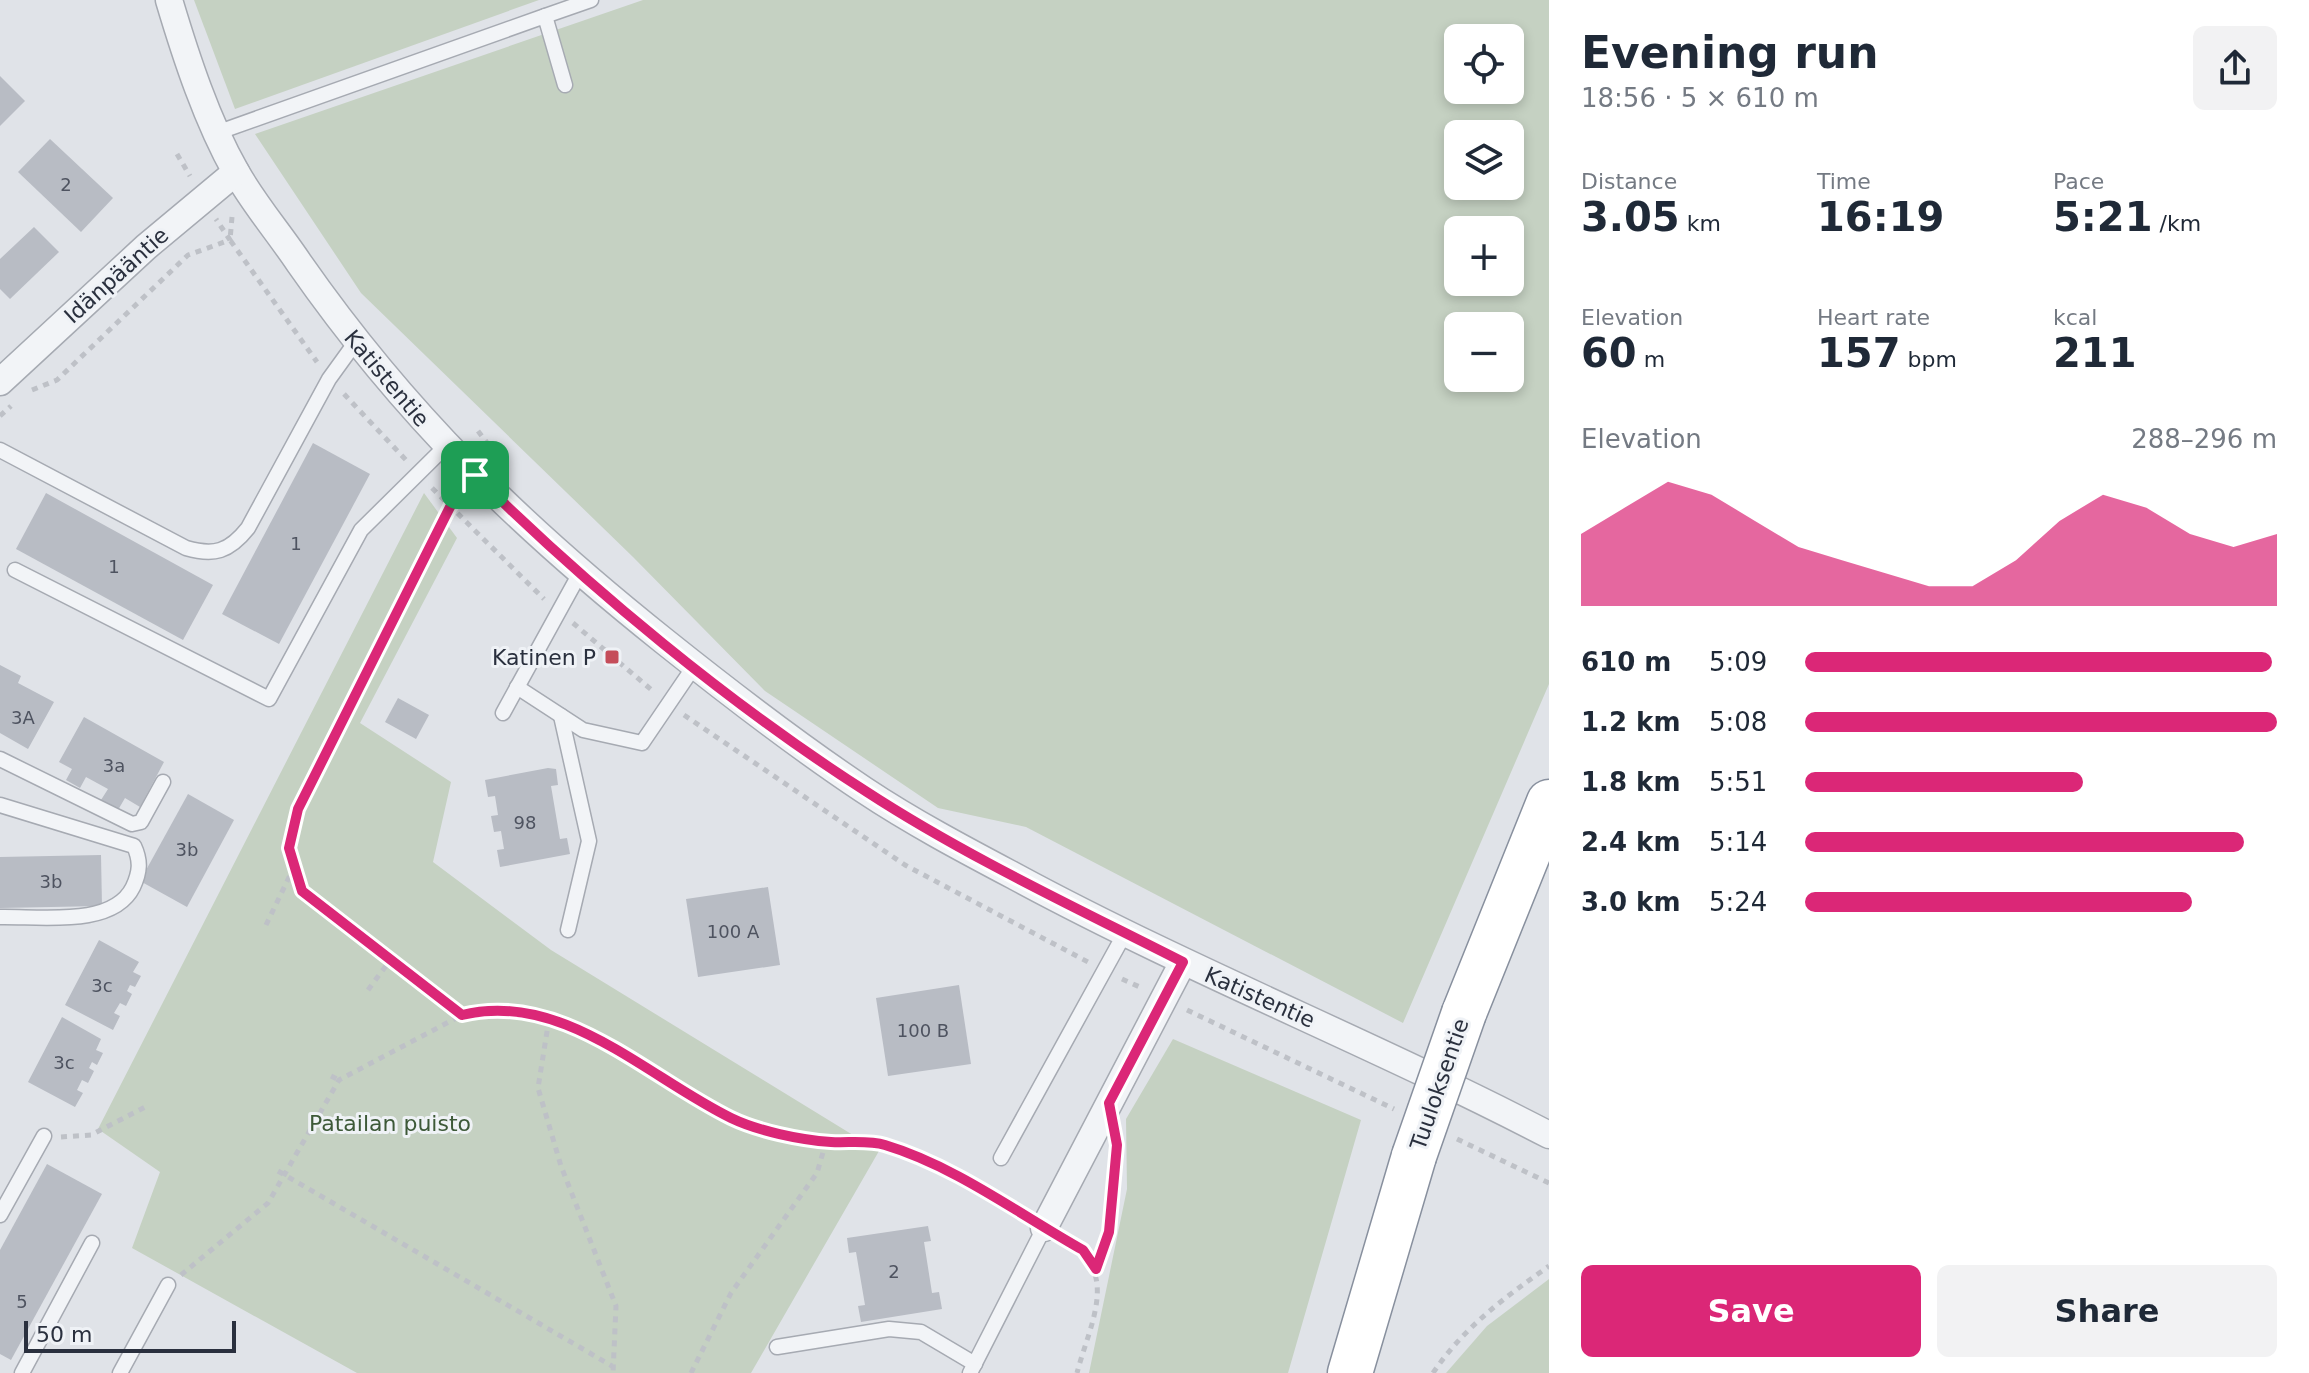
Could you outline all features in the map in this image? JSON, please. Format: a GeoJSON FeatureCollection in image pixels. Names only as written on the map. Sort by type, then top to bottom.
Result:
{"type":"FeatureCollection","features":[{"type":"Feature","properties":{"kind":"highway","name":"Tuuloksentie"},"geometry":{"type":"LineString","coordinates":[[1350,1373],[1414,1156],[1464,1013],[1549,802]]}},
{"type":"Feature","properties":{"kind":"street","name":"Katistentie"},"geometry":{"type":"LineString","coordinates":[[169,0],[236,172],[355,343],[446,446],[580,573],[695,665],[867,793],[1017,878],[1125,933],[1549,1135]]}},
{"type":"Feature","properties":{"kind":"street","name":"Idänpääntie"},"geometry":{"type":"LineString","coordinates":[[10,383],[146,247],[236,172]]}},
{"type":"Feature","properties":{"kind":"street"},"geometry":{"type":"LineString","coordinates":[[1044,1228],[1183,962]]}},
{"type":"Feature","properties":{"kind":"lane"},"geometry":{"type":"LineString","coordinates":[[219,132],[591,0]]}},
{"type":"Feature","properties":{"kind":"lane"},"geometry":{"type":"LineString","coordinates":[[545,16],[565,85]]}},
{"type":"Feature","properties":{"kind":"lane"},"geometry":{"type":"LineString","coordinates":[[0,450],[186,548],[208,554],[221,552],[236,544],[248,528],[329,379],[355,343]]}},
{"type":"Feature","properties":{"kind":"lane"},"geometry":{"type":"LineString","coordinates":[[15,570],[269,699],[361,530],[446,446]]}},
{"type":"Feature","properties":{"kind":"lane"},"geometry":{"type":"LineString","coordinates":[[503,713],[580,573]]}},
{"type":"Feature","properties":{"kind":"lane"},"geometry":{"type":"LineString","coordinates":[[517,687],[583,730],[642,743],[695,665]]}},
{"type":"Feature","properties":{"kind":"lane"},"geometry":{"type":"LineString","coordinates":[[561,716],[589,841],[568,930]]}},
{"type":"Feature","properties":{"kind":"lane"},"geometry":{"type":"LineString","coordinates":[[0,759],[132,824],[141,822],[163,782]]}},
{"type":"Feature","properties":{"kind":"lane"},"geometry":{"type":"LineString","coordinates":[[0,805],[134,846],[139,857],[139,874],[127,899],[110,910],[84,915],[0,917]]}},
{"type":"Feature","properties":{"kind":"lane"},"geometry":{"type":"LineString","coordinates":[[1001,1158],[1125,933]]}},
{"type":"Feature","properties":{"kind":"lane"},"geometry":{"type":"LineString","coordinates":[[0,1215],[44,1136]]}},
{"type":"Feature","properties":{"kind":"lane"},"geometry":{"type":"LineString","coordinates":[[777,1347],[889,1329],[921,1332],[972,1368],[1044,1228]]}},
{"type":"Feature","properties":{"kind":"lane"},"geometry":{"type":"LineString","coordinates":[[22,1373],[92,1243]]}},
{"type":"Feature","properties":{"kind":"lane"},"geometry":{"type":"LineString","coordinates":[[120,1373],[168,1285]]}},
{"type":"Feature","properties":{"kind":"path","name":"Idänpääntie"},"geometry":{"type":"LineString","coordinates":[[0,416],[10,383],[57,380],[188,255],[230,240]]}},
{"type":"Feature","properties":{"kind":"path"},"geometry":{"type":"LineString","coordinates":[[462,1015],[302,891],[289,848],[298,809],[450,507],[494,452],[478,431]]}},
{"type":"Feature","properties":{"kind":"path"},"geometry":{"type":"LineString","coordinates":[[266,925],[293,868]]}},
{"type":"Feature","properties":{"kind":"path"},"geometry":{"type":"LineString","coordinates":[[368,990],[391,959]]}},
{"type":"Feature","properties":{"kind":"path"},"geometry":{"type":"LineString","coordinates":[[168,1285],[268,1203],[339,1080],[462,1015],[485,1009],[519,1009],[579,1030],[733,1119],[826,1142],[883,1145],[960,1179],[1083,1250],[1096,1269],[1099,1291],[1077,1373]]}},
{"type":"Feature","properties":{"kind":"path"},"geometry":{"type":"LineString","coordinates":[[278,1171],[612,1370],[616,1306],[561,1166],[538,1088],[549,1019]]}},
{"type":"Feature","properties":{"kind":"path"},"geometry":{"type":"LineString","coordinates":[[331,1076],[339,1080]]}},
{"type":"Feature","properties":{"kind":"path"},"geometry":{"type":"LineString","coordinates":[[1096,1269],[1109,1232],[1117,1145],[1109,1103]]}},
{"type":"Feature","properties":{"kind":"path"},"geometry":{"type":"LineString","coordinates":[[44,1136],[91,1135],[145,1107]]}},
{"type":"Feature","properties":{"kind":"path"},"geometry":{"type":"LineString","coordinates":[[1458,1140],[1549,1183]]}},
{"type":"Feature","properties":{"kind":"path"},"geometry":{"type":"LineString","coordinates":[[691,1373],[731,1293],[817,1173],[826,1142]]}},
{"type":"Feature","properties":{"kind":"path"},"geometry":{"type":"LineString","coordinates":[[1433,1373],[1456,1339],[1497,1303],[1549,1266]]}},
{"type":"Feature","properties":{"kind":"green space"},"geometry":{"type":"Polygon","coordinates":[[[194,0],[539,0],[235,109],[194,0]]]}},
{"type":"Feature","properties":{"kind":"green space"},"geometry":{"type":"Polygon","coordinates":[[[643,0],[1549,0],[1549,684],[1403,1023],[1026,827],[938,808],[765,691],[633,557],[361,293],[255,134],[643,0]]]}},
{"type":"Feature","properties":{"kind":"green space","name":"Patailan puisto"},"geometry":{"type":"Polygon","coordinates":[[[424,493],[457,538],[360,723],[451,782],[433,862],[551,950],[879,1151],[751,1373],[357,1373],[132,1248],[160,1172],[98,1129],[424,493]]]}},
{"type":"Feature","properties":{"kind":"green space"},"geometry":{"type":"Polygon","coordinates":[[[1173,1039],[1361,1120],[1288,1373],[1089,1373],[1127,1189],[1126,1119],[1173,1039]]]}},
{"type":"Feature","properties":{"kind":"green space"},"geometry":{"type":"Polygon","coordinates":[[[1549,1279],[1549,1373],[1446,1373],[1487,1326],[1549,1279]]]}},
{"type":"Feature","properties":{"kind":"building"},"geometry":{"type":"Polygon","coordinates":[[[0,76],[25,101],[0,126],[0,76]]]}},
{"type":"Feature","properties":{"kind":"building"},"geometry":{"type":"Polygon","coordinates":[[[50,139],[113,198],[81,232],[18,172],[50,139]]]}},
{"type":"Feature","properties":{"kind":"building"},"geometry":{"type":"Polygon","coordinates":[[[34,227],[59,252],[10,299],[0,289],[0,259],[34,227]]]}},
{"type":"Feature","properties":{"kind":"building"},"geometry":{"type":"Polygon","coordinates":[[[313,443],[370,474],[279,644],[222,614],[313,443]]]}},
{"type":"Feature","properties":{"kind":"building"},"geometry":{"type":"Polygon","coordinates":[[[46,493],[213,585],[183,640],[16,549],[46,493]]]}},
{"type":"Feature","properties":{"kind":"building"},"geometry":{"type":"Polygon","coordinates":[[[0,665],[21,676],[18,683],[54,702],[28,749],[0,733],[0,665]]]}},
{"type":"Feature","properties":{"kind":"building"},"geometry":{"type":"Polygon","coordinates":[[[398,698],[429,715],[416,739],[385,722],[398,698]]]}},
{"type":"Feature","properties":{"kind":"building"},"geometry":{"type":"Polygon","coordinates":[[[84,717],[164,762],[140,807],[125,798],[118,810],[101,800],[108,789],[86,777],[80,788],[66,780],[72,769],[59,762],[84,717]]]}},
{"type":"Feature","properties":{"kind":"building"},"geometry":{"type":"Polygon","coordinates":[[[556,769],[558,785],[551,786],[560,839],[567,838],[570,854],[500,867],[497,850],[504,849],[501,831],[494,832],[491,816],[498,815],[495,796],[488,797],[485,780],[556,769]]]}},
{"type":"Feature","properties":{"kind":"building"},"geometry":{"type":"Polygon","coordinates":[[[188,794],[234,820],[187,907],[140,881],[188,794]]]}},
{"type":"Feature","properties":{"kind":"building"},"geometry":{"type":"Polygon","coordinates":[[[101,855],[102,906],[0,908],[0,857],[101,855]]]}},
{"type":"Feature","properties":{"kind":"building"},"geometry":{"type":"Polygon","coordinates":[[[768,887],[780,965],[698,977],[686,899],[768,887]]]}},
{"type":"Feature","properties":{"kind":"building"},"geometry":{"type":"Polygon","coordinates":[[[99,940],[139,962],[133,972],[141,976],[135,987],[130,985],[127,991],[132,994],[126,1006],[120,1003],[114,1013],[120,1016],[113,1030],[65,1005],[99,940]]]}},
{"type":"Feature","properties":{"kind":"building"},"geometry":{"type":"Polygon","coordinates":[[[959,985],[971,1064],[888,1076],[876,998],[959,985]]]}},
{"type":"Feature","properties":{"kind":"building"},"geometry":{"type":"Polygon","coordinates":[[[62,1017],[101,1039],[96,1050],[103,1053],[97,1065],[92,1062],[89,1068],[94,1071],[88,1083],[82,1080],[77,1090],[83,1093],[75,1107],[28,1082],[62,1017]]]}},
{"type":"Feature","properties":{"kind":"building"},"geometry":{"type":"Polygon","coordinates":[[[47,1164],[102,1194],[11,1360],[0,1354],[0,1250],[47,1164]]]}},
{"type":"Feature","properties":{"kind":"building"},"geometry":{"type":"Polygon","coordinates":[[[928,1226],[931,1241],[924,1242],[932,1293],[939,1292],[942,1309],[861,1322],[858,1306],[865,1305],[856,1252],[849,1253],[847,1238],[928,1226]]]}},
{"type":"Feature","properties":{"kind":"place","name":"Katinen P"},"geometry":{"type":"Point","coordinates":[612,657]}},
{"type":"Feature","properties":{"kind":"route"},"geometry":{"type":"LineString","coordinates":[[475,475],[521,521],[598,588],[751,710],[867,793],[1017,878],[1183,962],[1109,1103],[1117,1145],[1109,1232],[1096,1269],[1083,1250],[960,1179],[883,1145],[826,1142],[733,1119],[579,1030],[519,1009],[485,1009],[462,1015],[302,891],[289,848],[298,809],[450,507],[475,475]]}}]}
